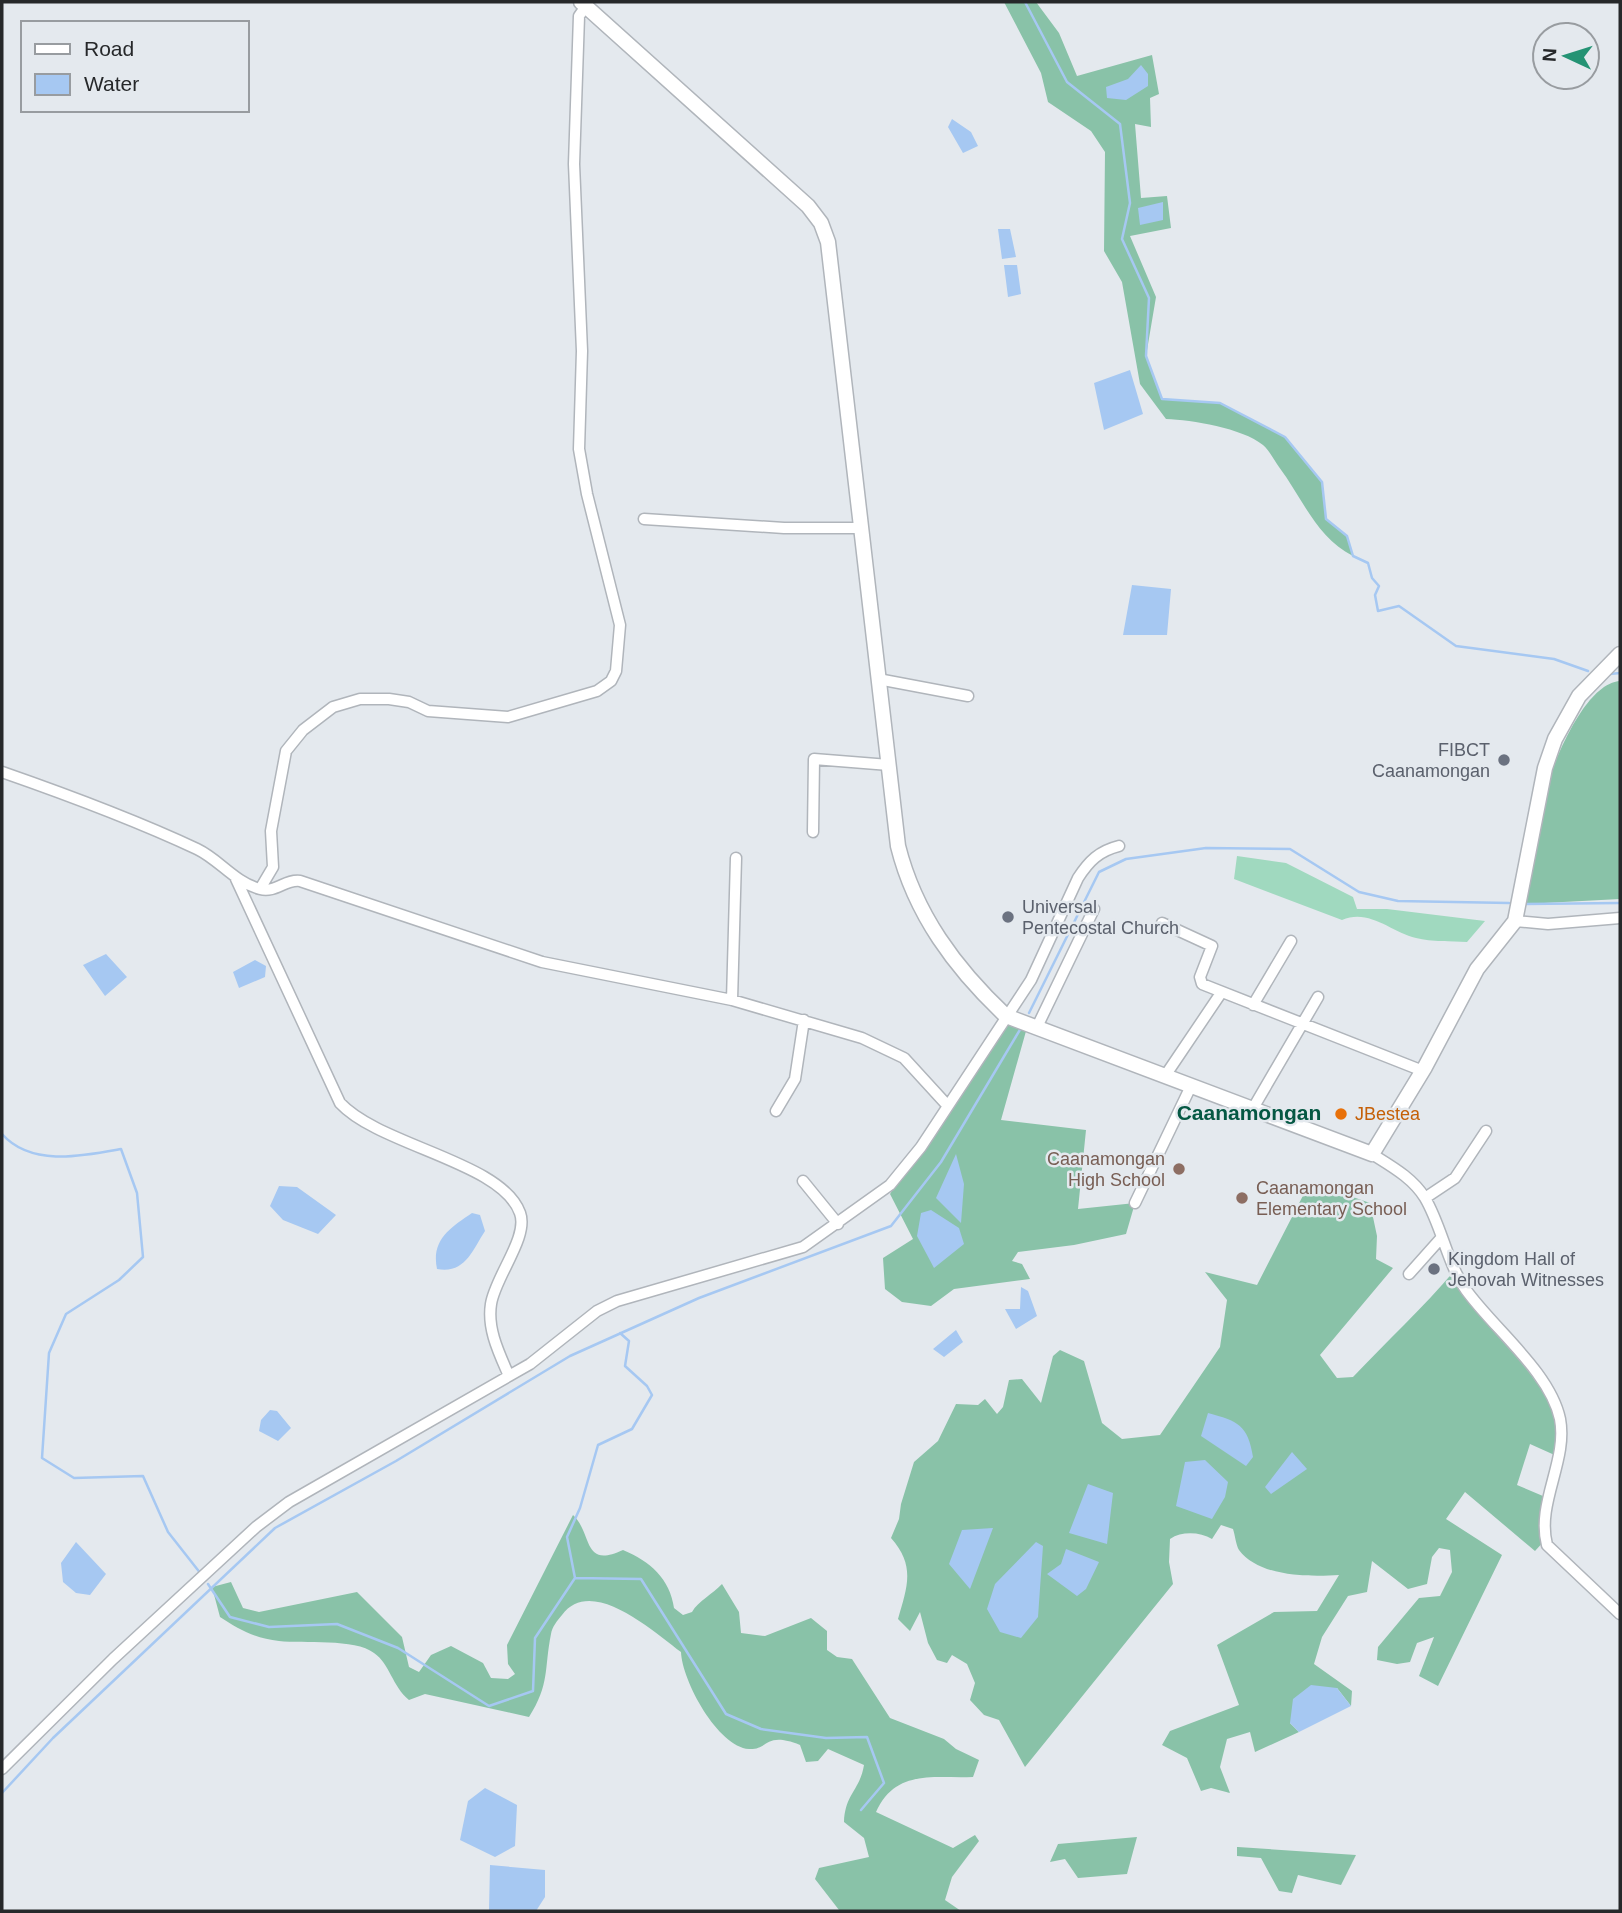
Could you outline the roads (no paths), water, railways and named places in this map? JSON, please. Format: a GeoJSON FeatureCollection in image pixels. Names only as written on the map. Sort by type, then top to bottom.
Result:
{"type":"FeatureCollection","features":[{"type":"Feature","properties":{"kind":"street"},"geometry":{"type":"LineString","coordinates":[[260,889],[273,867],[271,831],[285,751],[303,730],[333,707],[360,699],[389,699],[410,702],[435,712],[508,717],[597,691],[611,681],[616,671],[620,625],[587,494],[579,449],[582,351],[574,102],[579,16],[583,4],[808,206],[821,223],[828,242],[898,845],[915,899],[969,978],[1006,1016],[1372,1154],[1400,1172],[1425,1198],[1465,1289],[1543,1382],[1556,1406],[1561,1446],[1546,1525],[1547,1545],[1620,1614]]}},
{"type":"Feature","properties":{"kind":"street"},"geometry":{"type":"LineString","coordinates":[[644,519],[784,528],[861,528]]}},
{"type":"Feature","properties":{"kind":"street"},"geometry":{"type":"LineString","coordinates":[[1372,1154],[1423,1071],[1477,969],[1515,921],[1545,768],[1555,739],[1579,695],[1620,654]]}},
{"type":"Feature","properties":{"kind":"street"},"geometry":{"type":"LineString","coordinates":[[878,679],[968,696]]}},
{"type":"Feature","properties":{"kind":"street"},"geometry":{"type":"LineString","coordinates":[[813,832],[814,759],[889,765]]}},
{"type":"Feature","properties":{"kind":"street"},"geometry":{"type":"LineString","coordinates":[[2,772],[114,813],[200,850],[235,878],[260,889],[272,890],[291,881],[300,881],[542,962],[732,1000],[892,1050],[916,1070],[947,1105]]}},
{"type":"Feature","properties":{"kind":"street"},"geometry":{"type":"LineString","coordinates":[[2,1769],[120,1652],[271,1514],[509,1376],[549,1350],[597,1311],[617,1301],[803,1247],[878,1196],[899,1175],[1035,973],[1077,878],[1088,862],[1104,849],[1119,846]]}},
{"type":"Feature","properties":{"kind":"street"},"geometry":{"type":"LineString","coordinates":[[732,1000],[736,858]]}},
{"type":"Feature","properties":{"kind":"street"},"geometry":{"type":"LineString","coordinates":[[235,878],[340,1103],[361,1122],[487,1179],[507,1193],[518,1208],[521,1231],[494,1291],[491,1306],[494,1340],[509,1376]]}},
{"type":"Feature","properties":{"kind":"street"},"geometry":{"type":"LineString","coordinates":[[1037,1027],[1094,909]]}},
{"type":"Feature","properties":{"kind":"street"},"geometry":{"type":"LineString","coordinates":[[1515,921],[1548,923],[1620,918]]}},
{"type":"Feature","properties":{"kind":"street"},"geometry":{"type":"LineString","coordinates":[[1162,923],[1212,946],[1200,982],[1221,993],[1423,1071]]}},
{"type":"Feature","properties":{"kind":"street"},"geometry":{"type":"LineString","coordinates":[[1253,1005],[1291,941]]}},
{"type":"Feature","properties":{"kind":"street"},"geometry":{"type":"LineString","coordinates":[[1165,1076],[1221,993]]}},
{"type":"Feature","properties":{"kind":"street"},"geometry":{"type":"LineString","coordinates":[[1252,1110],[1318,997]]}},
{"type":"Feature","properties":{"kind":"street"},"geometry":{"type":"LineString","coordinates":[[776,1111],[795,1079],[803,1020]]}},
{"type":"Feature","properties":{"kind":"street"},"geometry":{"type":"LineString","coordinates":[[1135,1203],[1191,1086]]}},
{"type":"Feature","properties":{"kind":"street"},"geometry":{"type":"LineString","coordinates":[[1425,1198],[1455,1178],[1486,1132]]}},
{"type":"Feature","properties":{"kind":"street"},"geometry":{"type":"LineString","coordinates":[[803,1181],[838,1224]]}},
{"type":"Feature","properties":{"kind":"street"},"geometry":{"type":"LineString","coordinates":[[1409,1274],[1442,1237]]}},
{"type":"Feature","properties":{"kind":"water"},"geometry":{"type":"Polygon","coordinates":[[[1141,65],[1148,74],[1148,86],[1126,100],[1107,98],[1106,87],[1128,79],[1141,65]]]}},
{"type":"Feature","properties":{"kind":"water"},"geometry":{"type":"Polygon","coordinates":[[[952,119],[971,132],[978,146],[963,153],[948,127],[952,119]]]}},
{"type":"Feature","properties":{"kind":"water"},"geometry":{"type":"Polygon","coordinates":[[[1163,202],[1163,220],[1140,225],[1138,208],[1163,202]]]}},
{"type":"Feature","properties":{"kind":"water"},"geometry":{"type":"Polygon","coordinates":[[[998,229],[1010,229],[1016,257],[1002,259],[998,229]]]}},
{"type":"Feature","properties":{"kind":"water"},"geometry":{"type":"Polygon","coordinates":[[[1004,265],[1017,265],[1021,294],[1008,297],[1004,265]]]}},
{"type":"Feature","properties":{"kind":"water"},"geometry":{"type":"Polygon","coordinates":[[[1130,370],[1143,414],[1104,430],[1094,383],[1130,370]]]}},
{"type":"Feature","properties":{"kind":"water"},"geometry":{"type":"Polygon","coordinates":[[[1132,585],[1171,589],[1167,635],[1123,635],[1132,585]]]}},
{"type":"Feature","properties":{"kind":"water"},"geometry":{"type":"Polygon","coordinates":[[[106,954],[127,977],[105,996],[83,965],[106,954]]]}},
{"type":"Feature","properties":{"kind":"water"},"geometry":{"type":"Polygon","coordinates":[[[255,960],[266,966],[265,977],[239,988],[233,972],[255,960]]]}},
{"type":"Feature","properties":{"kind":"water"},"geometry":{"type":"Polygon","coordinates":[[[956,1154],[964,1184],[961,1223],[936,1198],[956,1154]]]}},
{"type":"Feature","properties":{"kind":"water"},"geometry":{"type":"Polygon","coordinates":[[[279,1186],[297,1187],[336,1215],[318,1234],[283,1220],[270,1206],[279,1186]]]}},
{"type":"Feature","properties":{"kind":"water"},"geometry":{"type":"Polygon","coordinates":[[[931,1210],[959,1228],[964,1244],[934,1268],[917,1236],[921,1213],[931,1210]]]}},
{"type":"Feature","properties":{"kind":"water"},"geometry":{"type":"Polygon","coordinates":[[[472,1213],[480,1215],[485,1231],[476,1246],[461,1264],[447,1270],[437,1269],[440,1242],[450,1230],[472,1213]]]}},
{"type":"Feature","properties":{"kind":"water"},"geometry":{"type":"Polygon","coordinates":[[[1021,1287],[1028,1291],[1037,1316],[1016,1329],[1005,1309],[1020,1309],[1021,1287]]]}},
{"type":"Feature","properties":{"kind":"water"},"geometry":{"type":"Polygon","coordinates":[[[956,1330],[963,1342],[944,1357],[933,1349],[956,1330]]]}},
{"type":"Feature","properties":{"kind":"water"},"geometry":{"type":"Polygon","coordinates":[[[270,1410],[277,1411],[291,1428],[278,1441],[259,1431],[261,1420],[270,1410]]]}},
{"type":"Feature","properties":{"kind":"water"},"geometry":{"type":"Polygon","coordinates":[[[1208,1413],[1234,1422],[1244,1431],[1253,1457],[1246,1466],[1201,1436],[1208,1413]]]}},
{"type":"Feature","properties":{"kind":"water"},"geometry":{"type":"Polygon","coordinates":[[[1292,1452],[1307,1469],[1271,1494],[1265,1487],[1292,1452]]]}},
{"type":"Feature","properties":{"kind":"water"},"geometry":{"type":"Polygon","coordinates":[[[1205,1460],[1228,1482],[1225,1497],[1212,1519],[1176,1506],[1185,1462],[1205,1460]]]}},
{"type":"Feature","properties":{"kind":"water"},"geometry":{"type":"Polygon","coordinates":[[[1088,1484],[1113,1493],[1107,1544],[1069,1533],[1088,1484]]]}},
{"type":"Feature","properties":{"kind":"water"},"geometry":{"type":"Polygon","coordinates":[[[993,1528],[970,1589],[949,1564],[962,1530],[993,1528]]]}},
{"type":"Feature","properties":{"kind":"water"},"geometry":{"type":"Polygon","coordinates":[[[76,1542],[106,1574],[90,1595],[76,1593],[63,1582],[61,1563],[76,1542]]]}},
{"type":"Feature","properties":{"kind":"water"},"geometry":{"type":"Polygon","coordinates":[[[1036,1542],[1043,1546],[1038,1617],[1021,1638],[1000,1632],[987,1609],[995,1584],[1036,1542]]]}},
{"type":"Feature","properties":{"kind":"water"},"geometry":{"type":"Polygon","coordinates":[[[1066,1549],[1099,1562],[1086,1589],[1077,1596],[1047,1574],[1061,1564],[1066,1549]]]}},
{"type":"Feature","properties":{"kind":"water"},"geometry":{"type":"Polygon","coordinates":[[[1311,1685],[1337,1688],[1351,1706],[1299,1732],[1290,1723],[1293,1699],[1311,1685]]]}},
{"type":"Feature","properties":{"kind":"water"},"geometry":{"type":"Polygon","coordinates":[[[485,1788],[517,1805],[515,1846],[495,1857],[460,1840],[468,1801],[485,1788]]]}},
{"type":"Feature","properties":{"kind":"water"},"geometry":{"type":"Polygon","coordinates":[[[490,1865],[545,1870],[545,1897],[536,1911],[489,1911],[490,1865]]]}},
{"type":"Feature","properties":{"kind":"waterway"},"geometry":{"type":"LineString","coordinates":[[1025,2],[1067,82],[1120,124],[1130,203],[1122,239],[1149,298],[1146,356],[1162,399],[1220,403],[1285,437],[1322,482],[1326,519],[1347,536],[1353,556],[1368,563],[1372,578],[1379,586],[1375,595],[1378,611],[1399,606],[1456,646],[1554,659],[1588,671]]}},
{"type":"Feature","properties":{"kind":"waterway"},"geometry":{"type":"LineString","coordinates":[[1610,674],[1620,673]]}},
{"type":"Feature","properties":{"kind":"waterway"},"geometry":{"type":"LineString","coordinates":[[1029,1013],[1099,872],[1126,859],[1206,848],[1290,849],[1359,892],[1398,901],[1509,903]]}},
{"type":"Feature","properties":{"kind":"waterway"},"geometry":{"type":"LineString","coordinates":[[1525,904],[1620,903]]}},
{"type":"Feature","properties":{"kind":"waterway"},"geometry":{"type":"LineString","coordinates":[[2,1793],[53,1738],[275,1528],[396,1461],[570,1356],[699,1298],[891,1226],[941,1162],[1021,1028]]}},
{"type":"Feature","properties":{"kind":"waterway"},"geometry":{"type":"LineString","coordinates":[[2,1134],[27,1151],[42,1155],[74,1156],[121,1149],[137,1193],[143,1257],[119,1280],[66,1314],[49,1353],[42,1458],[74,1478],[143,1476],[168,1532],[201,1574]]}},
{"type":"Feature","properties":{"kind":"waterway"},"geometry":{"type":"LineString","coordinates":[[575,1578],[567,1537],[580,1508],[598,1445],[632,1429],[652,1395],[647,1386],[625,1366],[629,1341],[620,1333]]}},
{"type":"Feature","properties":{"kind":"waterway"},"geometry":{"type":"LineString","coordinates":[[208,1584],[230,1617],[269,1627],[337,1624],[398,1648],[489,1706],[533,1691],[535,1638],[575,1578],[641,1579],[726,1714],[761,1729],[826,1738],[867,1737],[884,1783],[861,1810]]}},
{"type":"Feature","properties":{"kind":"place","name":"FIBCT Caanamongan"},"geometry":{"type":"Point","coordinates":[1504,760]}},
{"type":"Feature","properties":{"kind":"place","name":"Universal Pentecostal Church"},"geometry":{"type":"Point","coordinates":[1008,917]}},
{"type":"Feature","properties":{"kind":"place","name":"JBestea"},"geometry":{"type":"Point","coordinates":[1341,1114]}},
{"type":"Feature","properties":{"kind":"place","name":"Caanamongan High School"},"geometry":{"type":"Point","coordinates":[1179,1169]}},
{"type":"Feature","properties":{"kind":"place","name":"Caanamongan Elementary School"},"geometry":{"type":"Point","coordinates":[1242,1198]}},
{"type":"Feature","properties":{"kind":"place","name":"Kingdom Hall of Jehovah Witnesses"},"geometry":{"type":"Point","coordinates":[1434,1269]}},
{"type":"Feature","properties":{"kind":"district","name":"Caanamongan"},"geometry":{"type":"Point","coordinates":[1249,1113]}}]}
